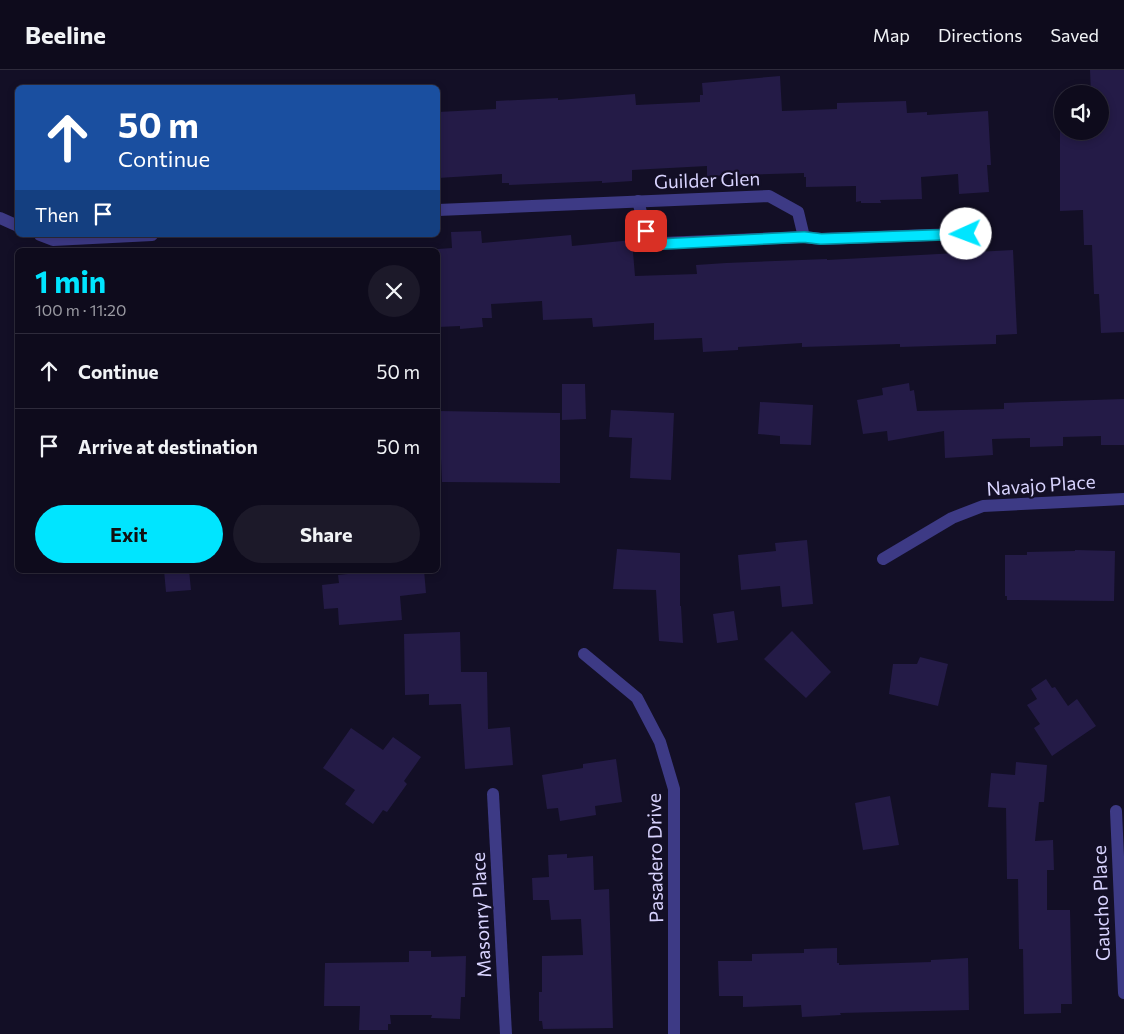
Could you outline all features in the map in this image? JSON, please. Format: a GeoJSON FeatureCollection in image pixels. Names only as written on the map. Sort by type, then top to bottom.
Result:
{"type":"FeatureCollection","features":[{"type":"Feature","properties":{"kind":"street","name":"Guilder Glen"},"geometry":{"type":"LineString","coordinates":[[440,210],[769,196],[798,212],[804,237]]}},
{"type":"Feature","properties":{"kind":"street"},"geometry":{"type":"LineString","coordinates":[[638,201],[646,231],[663,244],[804,237],[821,239],[984,233]]}},
{"type":"Feature","properties":{"kind":"street"},"geometry":{"type":"LineString","coordinates":[[45,237],[53,240],[112,237]]}},
{"type":"Feature","properties":{"kind":"street","name":"Navajo Place"},"geometry":{"type":"LineString","coordinates":[[883,559],[952,518],[983,506],[1124,499]]}},
{"type":"Feature","properties":{"kind":"street","name":"Pasadero Drive"},"geometry":{"type":"LineString","coordinates":[[584,654],[637,698],[660,742],[674,789],[674,1034]]}},
{"type":"Feature","properties":{"kind":"street","name":"Masonry Place"},"geometry":{"type":"LineString","coordinates":[[494,794],[506,1034]]}},
{"type":"Feature","properties":{"kind":"street","name":"Gaucho Place"},"geometry":{"type":"LineString","coordinates":[[1116,812],[1124,992]]}},
{"type":"Feature","properties":{"kind":"building"},"geometry":{"type":"Polygon","coordinates":[[[1090,70],[1124,70],[1124,332],[1101,333],[1099,294],[1094,294],[1092,245],[1084,245],[1083,210],[1060,211],[1060,140],[1109,140],[1109,85],[1091,85],[1090,70]]]}},
{"type":"Feature","properties":{"kind":"building"},"geometry":{"type":"Polygon","coordinates":[[[780,76],[782,111],[837,109],[837,103],[906,101],[907,113],[927,112],[927,115],[988,111],[991,165],[987,165],[989,192],[959,194],[958,174],[921,177],[922,199],[880,200],[881,203],[861,203],[861,201],[856,202],[856,186],[806,187],[804,173],[707,176],[707,166],[632,170],[632,181],[602,183],[602,181],[509,185],[509,183],[502,183],[502,174],[440,178],[440,112],[496,109],[496,101],[558,98],[558,100],[635,94],[636,105],[700,102],[700,95],[703,95],[702,83],[780,76]]]}},
{"type":"Feature","properties":{"kind":"building"},"geometry":{"type":"Polygon","coordinates":[[[481,231],[482,243],[571,235],[572,246],[632,240],[635,276],[697,274],[696,265],[1013,250],[1017,334],[996,335],[996,344],[900,347],[900,344],[802,347],[802,343],[738,347],[738,350],[703,352],[702,338],[654,340],[654,323],[593,327],[592,318],[543,320],[542,301],[491,304],[492,318],[482,318],[483,327],[460,329],[460,326],[440,327],[440,249],[452,248],[451,232],[481,231]]]}},
{"type":"Feature","properties":{"kind":"building"},"geometry":{"type":"Polygon","coordinates":[[[909,383],[910,391],[914,390],[917,411],[1004,409],[1004,403],[1124,399],[1124,445],[1101,445],[1101,436],[1063,437],[1063,446],[1030,447],[1030,438],[992,439],[993,455],[945,458],[944,431],[888,441],[887,431],[863,434],[857,400],[883,395],[882,388],[909,383]]]}},
{"type":"Feature","properties":{"kind":"building"},"geometry":{"type":"Polygon","coordinates":[[[562,384],[585,384],[586,419],[562,420],[562,384]]]}},
{"type":"Feature","properties":{"kind":"building"},"geometry":{"type":"Polygon","coordinates":[[[760,402],[813,405],[811,445],[780,444],[780,436],[758,434],[760,402]]]}},
{"type":"Feature","properties":{"kind":"building"},"geometry":{"type":"Polygon","coordinates":[[[611,410],[674,413],[671,480],[630,478],[632,438],[609,437],[611,410]]]}},
{"type":"Feature","properties":{"kind":"building"},"geometry":{"type":"Polygon","coordinates":[[[440,411],[560,413],[560,483],[442,482],[440,411]]]}},
{"type":"Feature","properties":{"kind":"building"},"geometry":{"type":"Polygon","coordinates":[[[807,540],[813,604],[782,607],[780,586],[741,590],[738,555],[776,551],[775,543],[807,540]]]}},
{"type":"Feature","properties":{"kind":"building"},"geometry":{"type":"Polygon","coordinates":[[[617,549],[680,553],[680,606],[683,643],[659,641],[656,590],[613,589],[617,549]]]}},
{"type":"Feature","properties":{"kind":"building"},"geometry":{"type":"Polygon","coordinates":[[[1115,551],[1114,601],[1007,600],[1007,596],[1005,596],[1005,555],[1027,555],[1027,552],[1115,551]]]}},
{"type":"Feature","properties":{"kind":"building"},"geometry":{"type":"Polygon","coordinates":[[[164,573],[189,573],[191,590],[166,592],[164,573]]]}},
{"type":"Feature","properties":{"kind":"building"},"geometry":{"type":"Polygon","coordinates":[[[357,573],[424,573],[426,593],[400,596],[402,620],[339,625],[338,608],[324,609],[322,585],[339,583],[338,575],[357,573]]]}},
{"type":"Feature","properties":{"kind":"building"},"geometry":{"type":"Polygon","coordinates":[[[734,611],[738,640],[717,643],[713,614],[734,611]]]}},
{"type":"Feature","properties":{"kind":"building"},"geometry":{"type":"Polygon","coordinates":[[[792,631],[831,672],[806,698],[764,659],[792,631]]]}},
{"type":"Feature","properties":{"kind":"building"},"geometry":{"type":"Polygon","coordinates":[[[460,632],[461,672],[487,672],[488,729],[510,727],[513,765],[465,769],[461,704],[429,705],[429,694],[405,695],[404,634],[460,632]]]}},
{"type":"Feature","properties":{"kind":"building"},"geometry":{"type":"Polygon","coordinates":[[[920,657],[948,664],[938,706],[889,694],[893,664],[917,664],[920,657]]]}},
{"type":"Feature","properties":{"kind":"building"},"geometry":{"type":"Polygon","coordinates":[[[1046,679],[1052,688],[1055,687],[1068,706],[1077,699],[1096,726],[1052,756],[1034,728],[1040,724],[1027,705],[1037,699],[1031,689],[1046,679]]]}},
{"type":"Feature","properties":{"kind":"building"},"geometry":{"type":"Polygon","coordinates":[[[351,728],[383,750],[393,737],[421,757],[404,781],[407,784],[387,812],[383,810],[373,824],[345,804],[355,790],[323,768],[351,728]]]}},
{"type":"Feature","properties":{"kind":"building"},"geometry":{"type":"Polygon","coordinates":[[[616,759],[622,802],[595,806],[596,815],[560,821],[558,808],[547,809],[542,775],[583,768],[583,764],[616,759]]]}},
{"type":"Feature","properties":{"kind":"building"},"geometry":{"type":"Polygon","coordinates":[[[1016,762],[1047,765],[1044,802],[1039,802],[1035,841],[1053,840],[1054,870],[1047,870],[1047,910],[1070,910],[1072,1004],[1061,1004],[1061,1013],[1024,1014],[1023,949],[1019,949],[1018,879],[1007,879],[1006,808],[988,807],[991,773],[1015,775],[1016,762]]]}},
{"type":"Feature","properties":{"kind":"building"},"geometry":{"type":"Polygon","coordinates":[[[890,796],[899,845],[863,850],[855,803],[890,796]]]}},
{"type":"Feature","properties":{"kind":"building"},"geometry":{"type":"Polygon","coordinates":[[[567,854],[567,858],[593,856],[594,890],[609,889],[613,1028],[543,1029],[542,1021],[539,1021],[539,992],[542,992],[542,956],[583,955],[581,919],[551,920],[549,900],[533,900],[532,878],[549,877],[548,855],[567,854]]]}},
{"type":"Feature","properties":{"kind":"building"},"geometry":{"type":"Polygon","coordinates":[[[837,948],[837,963],[839,965],[931,962],[931,960],[968,958],[969,1010],[840,1013],[841,1015],[802,1017],[801,1005],[743,1007],[743,996],[719,996],[718,961],[752,961],[752,954],[804,953],[804,949],[837,948]]]}},
{"type":"Feature","properties":{"kind":"building"},"geometry":{"type":"Polygon","coordinates":[[[409,951],[431,951],[431,957],[466,956],[465,997],[461,997],[460,1019],[431,1018],[432,1015],[390,1015],[391,1024],[388,1024],[388,1030],[359,1030],[360,1006],[324,1006],[325,963],[409,962],[409,951]]]}},
{"type":"Feature","properties":{"kind":"route"},"geometry":{"type":"LineString","coordinates":[[646,231],[663,244],[804,237],[821,239],[966,234]]}}]}
